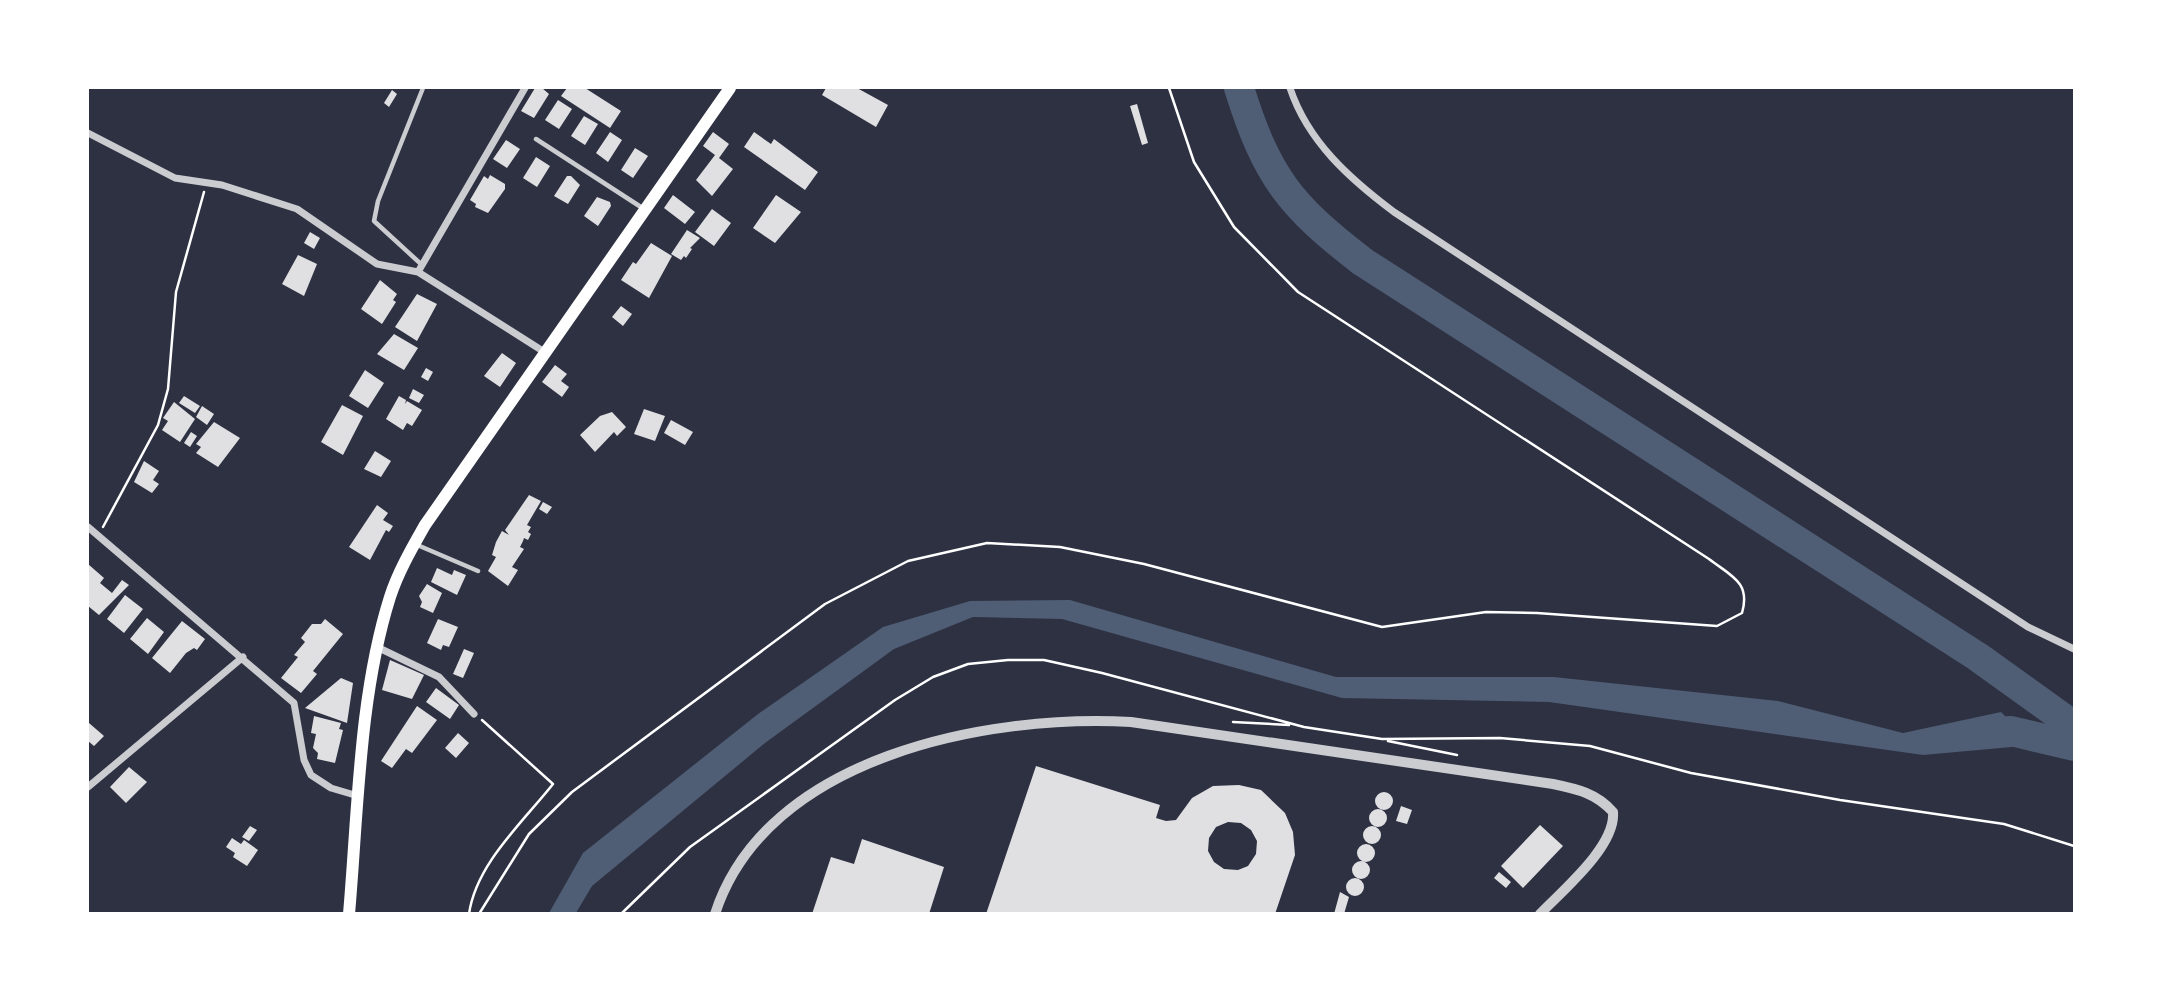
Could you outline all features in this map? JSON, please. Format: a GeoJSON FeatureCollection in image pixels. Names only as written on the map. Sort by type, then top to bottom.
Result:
{"type":"FeatureCollection","features":[{"type":"Feature","properties":{"kind":"main road"},"geometry":{"type":"LineString","coordinates":[[349,914],[359,796],[377,647],[390,596],[414,544],[730,88]]}},
{"type":"Feature","properties":{"kind":"street"},"geometry":{"type":"LineString","coordinates":[[418,272],[525,88]]}},
{"type":"Feature","properties":{"kind":"street"},"geometry":{"type":"LineString","coordinates":[[1290,88],[1318,141],[1351,180],[1394,212],[2028,627],[2074,649]]}},
{"type":"Feature","properties":{"kind":"street"},"geometry":{"type":"LineString","coordinates":[[88,133],[175,178],[222,185],[297,209],[377,264],[418,272],[546,353]]}},
{"type":"Feature","properties":{"kind":"street"},"geometry":{"type":"LineString","coordinates":[[88,527],[294,703],[304,760],[311,775],[331,788],[359,796]]}},
{"type":"Feature","properties":{"kind":"street"},"geometry":{"type":"LineString","coordinates":[[377,647],[439,677],[474,713]]}},
{"type":"Feature","properties":{"kind":"street"},"geometry":{"type":"LineString","coordinates":[[88,787],[243,657]]}},
{"type":"Feature","properties":{"kind":"street"},"geometry":{"type":"LineString","coordinates":[[715,914],[721,894],[737,866],[758,839],[782,816],[846,776],[941,737],[1027,722],[1078,719],[1131,722],[1553,784],[1590,794],[1600,799],[1613,812],[1612,826],[1596,855],[1540,914]]}},
{"type":"Feature","properties":{"kind":"lane"},"geometry":{"type":"LineString","coordinates":[[422,265],[374,222],[378,201],[423,88]]}},
{"type":"Feature","properties":{"kind":"lane"},"geometry":{"type":"LineString","coordinates":[[536,139],[645,209]]}},
{"type":"Feature","properties":{"kind":"lane"},"geometry":{"type":"LineString","coordinates":[[414,544],[478,571]]}},
{"type":"Feature","properties":{"kind":"path"},"geometry":{"type":"LineString","coordinates":[[479,914],[529,834],[572,792],[825,604],[908,561],[987,543],[1060,547],[1144,564],[1382,627],[1486,612],[1537,612],[1717,625],[1742,613],[1746,599],[1743,586],[1709,559],[1298,292],[1234,227],[1194,162],[1169,88]]}},
{"type":"Feature","properties":{"kind":"path"},"geometry":{"type":"LineString","coordinates":[[99,536],[158,425],[168,389],[176,292],[207,184]]}},
{"type":"Feature","properties":{"kind":"path"},"geometry":{"type":"LineString","coordinates":[[469,914],[471,901],[492,859],[553,784],[474,713]]}},
{"type":"Feature","properties":{"kind":"path"},"geometry":{"type":"LineString","coordinates":[[1222,722],[1295,725]]}},
{"type":"Feature","properties":{"kind":"path"},"geometry":{"type":"LineString","coordinates":[[1382,739],[1466,757]]}},
{"type":"Feature","properties":{"kind":"water"},"geometry":{"type":"Polygon","coordinates":[[[1070,600],[1336,677],[1554,677],[1778,701],[1903,733],[2001,712],[2034,745],[1923,755],[1549,702],[1342,698],[1062,619],[973,617],[894,649],[765,743],[592,886],[576,913],[549,913],[583,853],[758,714],[883,627],[970,601],[1070,600]]]}},
{"type":"Feature","properties":{"kind":"building"},"geometry":{"type":"Polygon","coordinates":[[[535,88],[542,88],[549,94],[534,118],[521,111],[535,88]]]}},
{"type":"Feature","properties":{"kind":"building"},"geometry":{"type":"Polygon","coordinates":[[[567,88],[585,88],[621,111],[610,128],[561,96],[567,88]]]}},
{"type":"Feature","properties":{"kind":"building"},"geometry":{"type":"Polygon","coordinates":[[[826,88],[857,88],[888,105],[876,127],[822,95],[826,88]]]}},
{"type":"Feature","properties":{"kind":"building"},"geometry":{"type":"Polygon","coordinates":[[[392,90],[397,94],[389,107],[384,103],[392,90]]]}},
{"type":"Feature","properties":{"kind":"building"},"geometry":{"type":"Polygon","coordinates":[[[558,100],[572,109],[559,129],[545,120],[558,100]]]}},
{"type":"Feature","properties":{"kind":"building"},"geometry":{"type":"Polygon","coordinates":[[[1137,104],[1148,143],[1142,145],[1130,106],[1137,104]]]}},
{"type":"Feature","properties":{"kind":"building"},"geometry":{"type":"Polygon","coordinates":[[[584,116],[598,124],[585,145],[571,136],[584,116]]]}},
{"type":"Feature","properties":{"kind":"building"},"geometry":{"type":"Polygon","coordinates":[[[610,132],[622,140],[608,162],[596,153],[610,132]]]}},
{"type":"Feature","properties":{"kind":"building"},"geometry":{"type":"Polygon","coordinates":[[[713,132],[729,144],[719,158],[733,169],[712,196],[696,180],[715,155],[703,146],[713,132]]]}},
{"type":"Feature","properties":{"kind":"building"},"geometry":{"type":"Polygon","coordinates":[[[754,132],[771,144],[774,139],[818,172],[805,190],[744,147],[754,132]]]}},
{"type":"Feature","properties":{"kind":"building"},"geometry":{"type":"Polygon","coordinates":[[[506,140],[520,149],[507,168],[493,159],[506,140]]]}},
{"type":"Feature","properties":{"kind":"building"},"geometry":{"type":"Polygon","coordinates":[[[635,148],[648,156],[633,178],[621,170],[635,148]]]}},
{"type":"Feature","properties":{"kind":"building"},"geometry":{"type":"Polygon","coordinates":[[[536,157],[550,166],[537,187],[523,178],[536,157]]]}},
{"type":"Feature","properties":{"kind":"building"},"geometry":{"type":"Polygon","coordinates":[[[490,175],[505,184],[505,189],[488,213],[475,207],[476,204],[470,200],[484,176],[488,179],[490,175]]]}},
{"type":"Feature","properties":{"kind":"building"},"geometry":{"type":"Polygon","coordinates":[[[567,176],[571,176],[580,185],[568,204],[554,196],[567,176]]]}},
{"type":"Feature","properties":{"kind":"building"},"geometry":{"type":"Polygon","coordinates":[[[673,195],[695,212],[685,224],[664,208],[673,195]]]}},
{"type":"Feature","properties":{"kind":"building"},"geometry":{"type":"Polygon","coordinates":[[[776,195],[801,212],[775,243],[753,228],[776,195]]]}},
{"type":"Feature","properties":{"kind":"building"},"geometry":{"type":"Polygon","coordinates":[[[597,197],[610,202],[611,206],[598,226],[584,216],[597,197]]]}},
{"type":"Feature","properties":{"kind":"building"},"geometry":{"type":"Polygon","coordinates":[[[712,209],[731,223],[714,246],[695,232],[712,209]]]}},
{"type":"Feature","properties":{"kind":"building"},"geometry":{"type":"Polygon","coordinates":[[[687,230],[700,238],[690,248],[692,249],[686,258],[684,256],[681,260],[671,254],[687,230]]]}},
{"type":"Feature","properties":{"kind":"building"},"geometry":{"type":"Polygon","coordinates":[[[310,232],[320,238],[314,249],[304,243],[310,232]]]}},
{"type":"Feature","properties":{"kind":"building"},"geometry":{"type":"Polygon","coordinates":[[[651,243],[672,256],[649,298],[621,280],[651,243]]]}},
{"type":"Feature","properties":{"kind":"building"},"geometry":{"type":"Polygon","coordinates":[[[298,255],[317,264],[304,296],[282,284],[298,255]]]}},
{"type":"Feature","properties":{"kind":"building"},"geometry":{"type":"Polygon","coordinates":[[[380,280],[397,294],[393,300],[396,302],[382,324],[361,309],[380,280]]]}},
{"type":"Feature","properties":{"kind":"building"},"geometry":{"type":"Polygon","coordinates":[[[417,294],[437,304],[417,341],[395,327],[417,294]]]}},
{"type":"Feature","properties":{"kind":"building"},"geometry":{"type":"Polygon","coordinates":[[[621,306],[632,314],[623,326],[612,317],[621,306]]]}},
{"type":"Feature","properties":{"kind":"building"},"geometry":{"type":"Polygon","coordinates":[[[394,334],[418,348],[404,370],[377,354],[394,334]]]}},
{"type":"Feature","properties":{"kind":"building"},"geometry":{"type":"Polygon","coordinates":[[[502,353],[516,363],[500,387],[484,376],[502,353]]]}},
{"type":"Feature","properties":{"kind":"building"},"geometry":{"type":"Polygon","coordinates":[[[555,365],[567,374],[561,381],[569,387],[562,397],[542,382],[555,365]]]}},
{"type":"Feature","properties":{"kind":"building"},"geometry":{"type":"Polygon","coordinates":[[[426,368],[433,372],[428,381],[421,377],[426,368]]]}},
{"type":"Feature","properties":{"kind":"building"},"geometry":{"type":"Polygon","coordinates":[[[365,370],[384,383],[368,408],[349,396],[365,370]]]}},
{"type":"Feature","properties":{"kind":"building"},"geometry":{"type":"Polygon","coordinates":[[[413,389],[424,395],[419,403],[409,398],[413,389]]]}},
{"type":"Feature","properties":{"kind":"building"},"geometry":{"type":"Polygon","coordinates":[[[184,396],[200,406],[195,413],[179,403],[184,396]]]}},
{"type":"Feature","properties":{"kind":"building"},"geometry":{"type":"Polygon","coordinates":[[[399,396],[406,400],[405,404],[407,401],[422,410],[412,426],[407,423],[403,430],[386,419],[399,396]]]}},
{"type":"Feature","properties":{"kind":"building"},"geometry":{"type":"Polygon","coordinates":[[[174,402],[195,419],[180,442],[162,430],[168,421],[163,418],[174,402]]]}},
{"type":"Feature","properties":{"kind":"building"},"geometry":{"type":"Polygon","coordinates":[[[342,405],[363,416],[343,455],[321,442],[342,405]]]}},
{"type":"Feature","properties":{"kind":"building"},"geometry":{"type":"Polygon","coordinates":[[[202,406],[214,414],[207,425],[196,417],[202,406]]]}},
{"type":"Feature","properties":{"kind":"building"},"geometry":{"type":"Polygon","coordinates":[[[644,409],[665,416],[655,441],[634,434],[644,409]]]}},
{"type":"Feature","properties":{"kind":"building"},"geometry":{"type":"Polygon","coordinates":[[[612,412],[626,427],[617,436],[614,432],[595,452],[580,435],[600,416],[612,412]]]}},
{"type":"Feature","properties":{"kind":"building"},"geometry":{"type":"Polygon","coordinates":[[[671,420],[693,432],[685,445],[664,433],[671,420]]]}},
{"type":"Feature","properties":{"kind":"building"},"geometry":{"type":"Polygon","coordinates":[[[214,422],[240,438],[218,467],[196,453],[201,447],[196,444],[214,422]]]}},
{"type":"Feature","properties":{"kind":"building"},"geometry":{"type":"Polygon","coordinates":[[[191,432],[197,436],[190,447],[184,443],[191,432]]]}},
{"type":"Feature","properties":{"kind":"building"},"geometry":{"type":"Polygon","coordinates":[[[375,451],[391,461],[381,477],[364,469],[375,451]]]}},
{"type":"Feature","properties":{"kind":"building"},"geometry":{"type":"Polygon","coordinates":[[[144,461],[159,471],[153,480],[159,484],[152,493],[134,482],[144,461]]]}},
{"type":"Feature","properties":{"kind":"building"},"geometry":{"type":"Polygon","coordinates":[[[529,495],[541,501],[527,525],[531,527],[528,532],[531,534],[528,540],[524,538],[520,547],[524,549],[512,567],[518,570],[508,586],[488,571],[496,557],[492,555],[496,542],[502,531],[509,535],[505,530],[529,495]]]}},
{"type":"Feature","properties":{"kind":"building"},"geometry":{"type":"Polygon","coordinates":[[[543,502],[552,507],[547,514],[539,509],[543,502]]]}},
{"type":"Feature","properties":{"kind":"building"},"geometry":{"type":"Polygon","coordinates":[[[377,505],[388,513],[383,520],[393,526],[389,532],[386,530],[370,560],[349,547],[377,505]]]}},
{"type":"Feature","properties":{"kind":"building"},"geometry":{"type":"Polygon","coordinates":[[[88,564],[104,578],[100,583],[112,593],[122,580],[129,585],[99,615],[88,606],[88,564]]]}},
{"type":"Feature","properties":{"kind":"building"},"geometry":{"type":"Polygon","coordinates":[[[437,568],[452,575],[454,570],[466,575],[457,595],[431,582],[437,568]]]}},
{"type":"Feature","properties":{"kind":"building"},"geometry":{"type":"Polygon","coordinates":[[[427,584],[442,593],[433,613],[420,607],[422,602],[419,596],[427,584]]]}},
{"type":"Feature","properties":{"kind":"building"},"geometry":{"type":"Polygon","coordinates":[[[125,595],[143,609],[124,633],[107,619],[125,595]]]}},
{"type":"Feature","properties":{"kind":"building"},"geometry":{"type":"Polygon","coordinates":[[[147,618],[164,632],[148,654],[130,639],[147,618]]]}},
{"type":"Feature","properties":{"kind":"building"},"geometry":{"type":"Polygon","coordinates":[[[325,619],[343,634],[313,671],[317,674],[301,693],[281,678],[298,657],[294,655],[305,642],[301,638],[312,624],[321,624],[325,619]]]}},
{"type":"Feature","properties":{"kind":"building"},"geometry":{"type":"Polygon","coordinates":[[[438,619],[458,627],[449,647],[443,645],[441,650],[427,643],[438,619]]]}},
{"type":"Feature","properties":{"kind":"building"},"geometry":{"type":"Polygon","coordinates":[[[182,621],[205,639],[197,650],[194,648],[186,653],[170,673],[152,658],[182,621]]]}},
{"type":"Feature","properties":{"kind":"building"},"geometry":{"type":"Polygon","coordinates":[[[464,649],[474,653],[463,678],[453,674],[464,649]]]}},
{"type":"Feature","properties":{"kind":"building"},"geometry":{"type":"Polygon","coordinates":[[[390,660],[424,675],[412,699],[382,690],[390,660]]]}},
{"type":"Feature","properties":{"kind":"building"},"geometry":{"type":"Polygon","coordinates":[[[341,678],[353,683],[347,723],[305,708],[341,678]]]}},
{"type":"Feature","properties":{"kind":"building"},"geometry":{"type":"Polygon","coordinates":[[[436,688],[459,705],[450,719],[426,702],[436,688]]]}},
{"type":"Feature","properties":{"kind":"building"},"geometry":{"type":"Polygon","coordinates":[[[417,706],[437,720],[412,753],[406,749],[392,768],[381,761],[417,706]]]}},
{"type":"Feature","properties":{"kind":"building"},"geometry":{"type":"Polygon","coordinates":[[[314,716],[341,723],[339,729],[343,730],[335,763],[317,759],[318,753],[313,748],[316,734],[311,733],[314,716]]]}},
{"type":"Feature","properties":{"kind":"building"},"geometry":{"type":"Polygon","coordinates":[[[89,723],[104,736],[94,746],[88,741],[89,723]]]}},
{"type":"Feature","properties":{"kind":"building"},"geometry":{"type":"Polygon","coordinates":[[[458,733],[469,743],[456,758],[445,748],[458,733]]]}},
{"type":"Feature","properties":{"kind":"building"},"geometry":{"type":"Polygon","coordinates":[[[1036,766],[1160,805],[1156,818],[1166,821],[1176,820],[1192,798],[1213,786],[1239,785],[1261,790],[1285,813],[1293,832],[1295,855],[1275,914],[986,914],[1036,766]],[[1228,822],[1216,827],[1209,838],[1208,851],[1214,862],[1224,869],[1238,870],[1248,866],[1256,854],[1257,841],[1251,830],[1241,823],[1228,822]]]}},
{"type":"Feature","properties":{"kind":"building"},"geometry":{"type":"Polygon","coordinates":[[[129,767],[147,782],[126,803],[110,787],[129,767]]]}},
{"type":"Feature","properties":{"kind":"building"},"geometry":{"type":"Polygon","coordinates":[[[1384,792],[1390,795],[1393,801],[1390,807],[1384,810],[1378,807],[1375,801],[1378,795],[1384,792]]]}},
{"type":"Feature","properties":{"kind":"building"},"geometry":{"type":"Polygon","coordinates":[[[1401,806],[1412,810],[1407,824],[1396,821],[1401,806]]]}},
{"type":"Feature","properties":{"kind":"building"},"geometry":{"type":"Polygon","coordinates":[[[1378,809],[1384,812],[1387,818],[1384,824],[1378,827],[1372,824],[1369,818],[1372,812],[1378,809]]]}},
{"type":"Feature","properties":{"kind":"building"},"geometry":{"type":"Polygon","coordinates":[[[1540,825],[1563,846],[1523,888],[1501,866],[1540,825]]]}},
{"type":"Feature","properties":{"kind":"building"},"geometry":{"type":"Polygon","coordinates":[[[250,826],[257,830],[249,841],[242,837],[250,826]]]}},
{"type":"Feature","properties":{"kind":"building"},"geometry":{"type":"Polygon","coordinates":[[[1372,826],[1378,829],[1381,835],[1378,841],[1372,844],[1366,841],[1363,835],[1366,829],[1372,826]]]}},
{"type":"Feature","properties":{"kind":"building"},"geometry":{"type":"Polygon","coordinates":[[[232,838],[241,844],[244,840],[258,850],[247,866],[233,857],[235,853],[226,847],[232,838]]]}},
{"type":"Feature","properties":{"kind":"building"},"geometry":{"type":"Polygon","coordinates":[[[862,839],[944,867],[929,914],[812,914],[831,857],[854,864],[862,839]]]}},
{"type":"Feature","properties":{"kind":"building"},"geometry":{"type":"Polygon","coordinates":[[[1366,844],[1372,847],[1375,853],[1372,859],[1366,862],[1360,859],[1357,853],[1360,847],[1366,844]]]}},
{"type":"Feature","properties":{"kind":"building"},"geometry":{"type":"Polygon","coordinates":[[[1361,861],[1367,864],[1370,870],[1367,876],[1361,879],[1355,876],[1352,870],[1355,864],[1361,861]]]}},
{"type":"Feature","properties":{"kind":"building"},"geometry":{"type":"Polygon","coordinates":[[[1499,872],[1511,882],[1506,888],[1494,878],[1499,872]]]}},
{"type":"Feature","properties":{"kind":"building"},"geometry":{"type":"Polygon","coordinates":[[[1355,878],[1361,881],[1364,887],[1361,893],[1355,896],[1349,893],[1346,887],[1349,881],[1355,878]]]}},
{"type":"Feature","properties":{"kind":"building"},"geometry":{"type":"Polygon","coordinates":[[[1340,892],[1349,897],[1344,914],[1334,914],[1340,892]]]}},
{"type":"Feature","properties":{"kind":"waterway"},"geometry":{"type":"LineString","coordinates":[[1239,88],[1260,145],[1284,187],[1316,223],[1363,262],[1978,657],[2074,726]]}},
{"type":"Feature","properties":{"kind":"waterway"},"geometry":{"type":"LineString","coordinates":[[1983,733],[2011,731],[2074,746]]}}]}
